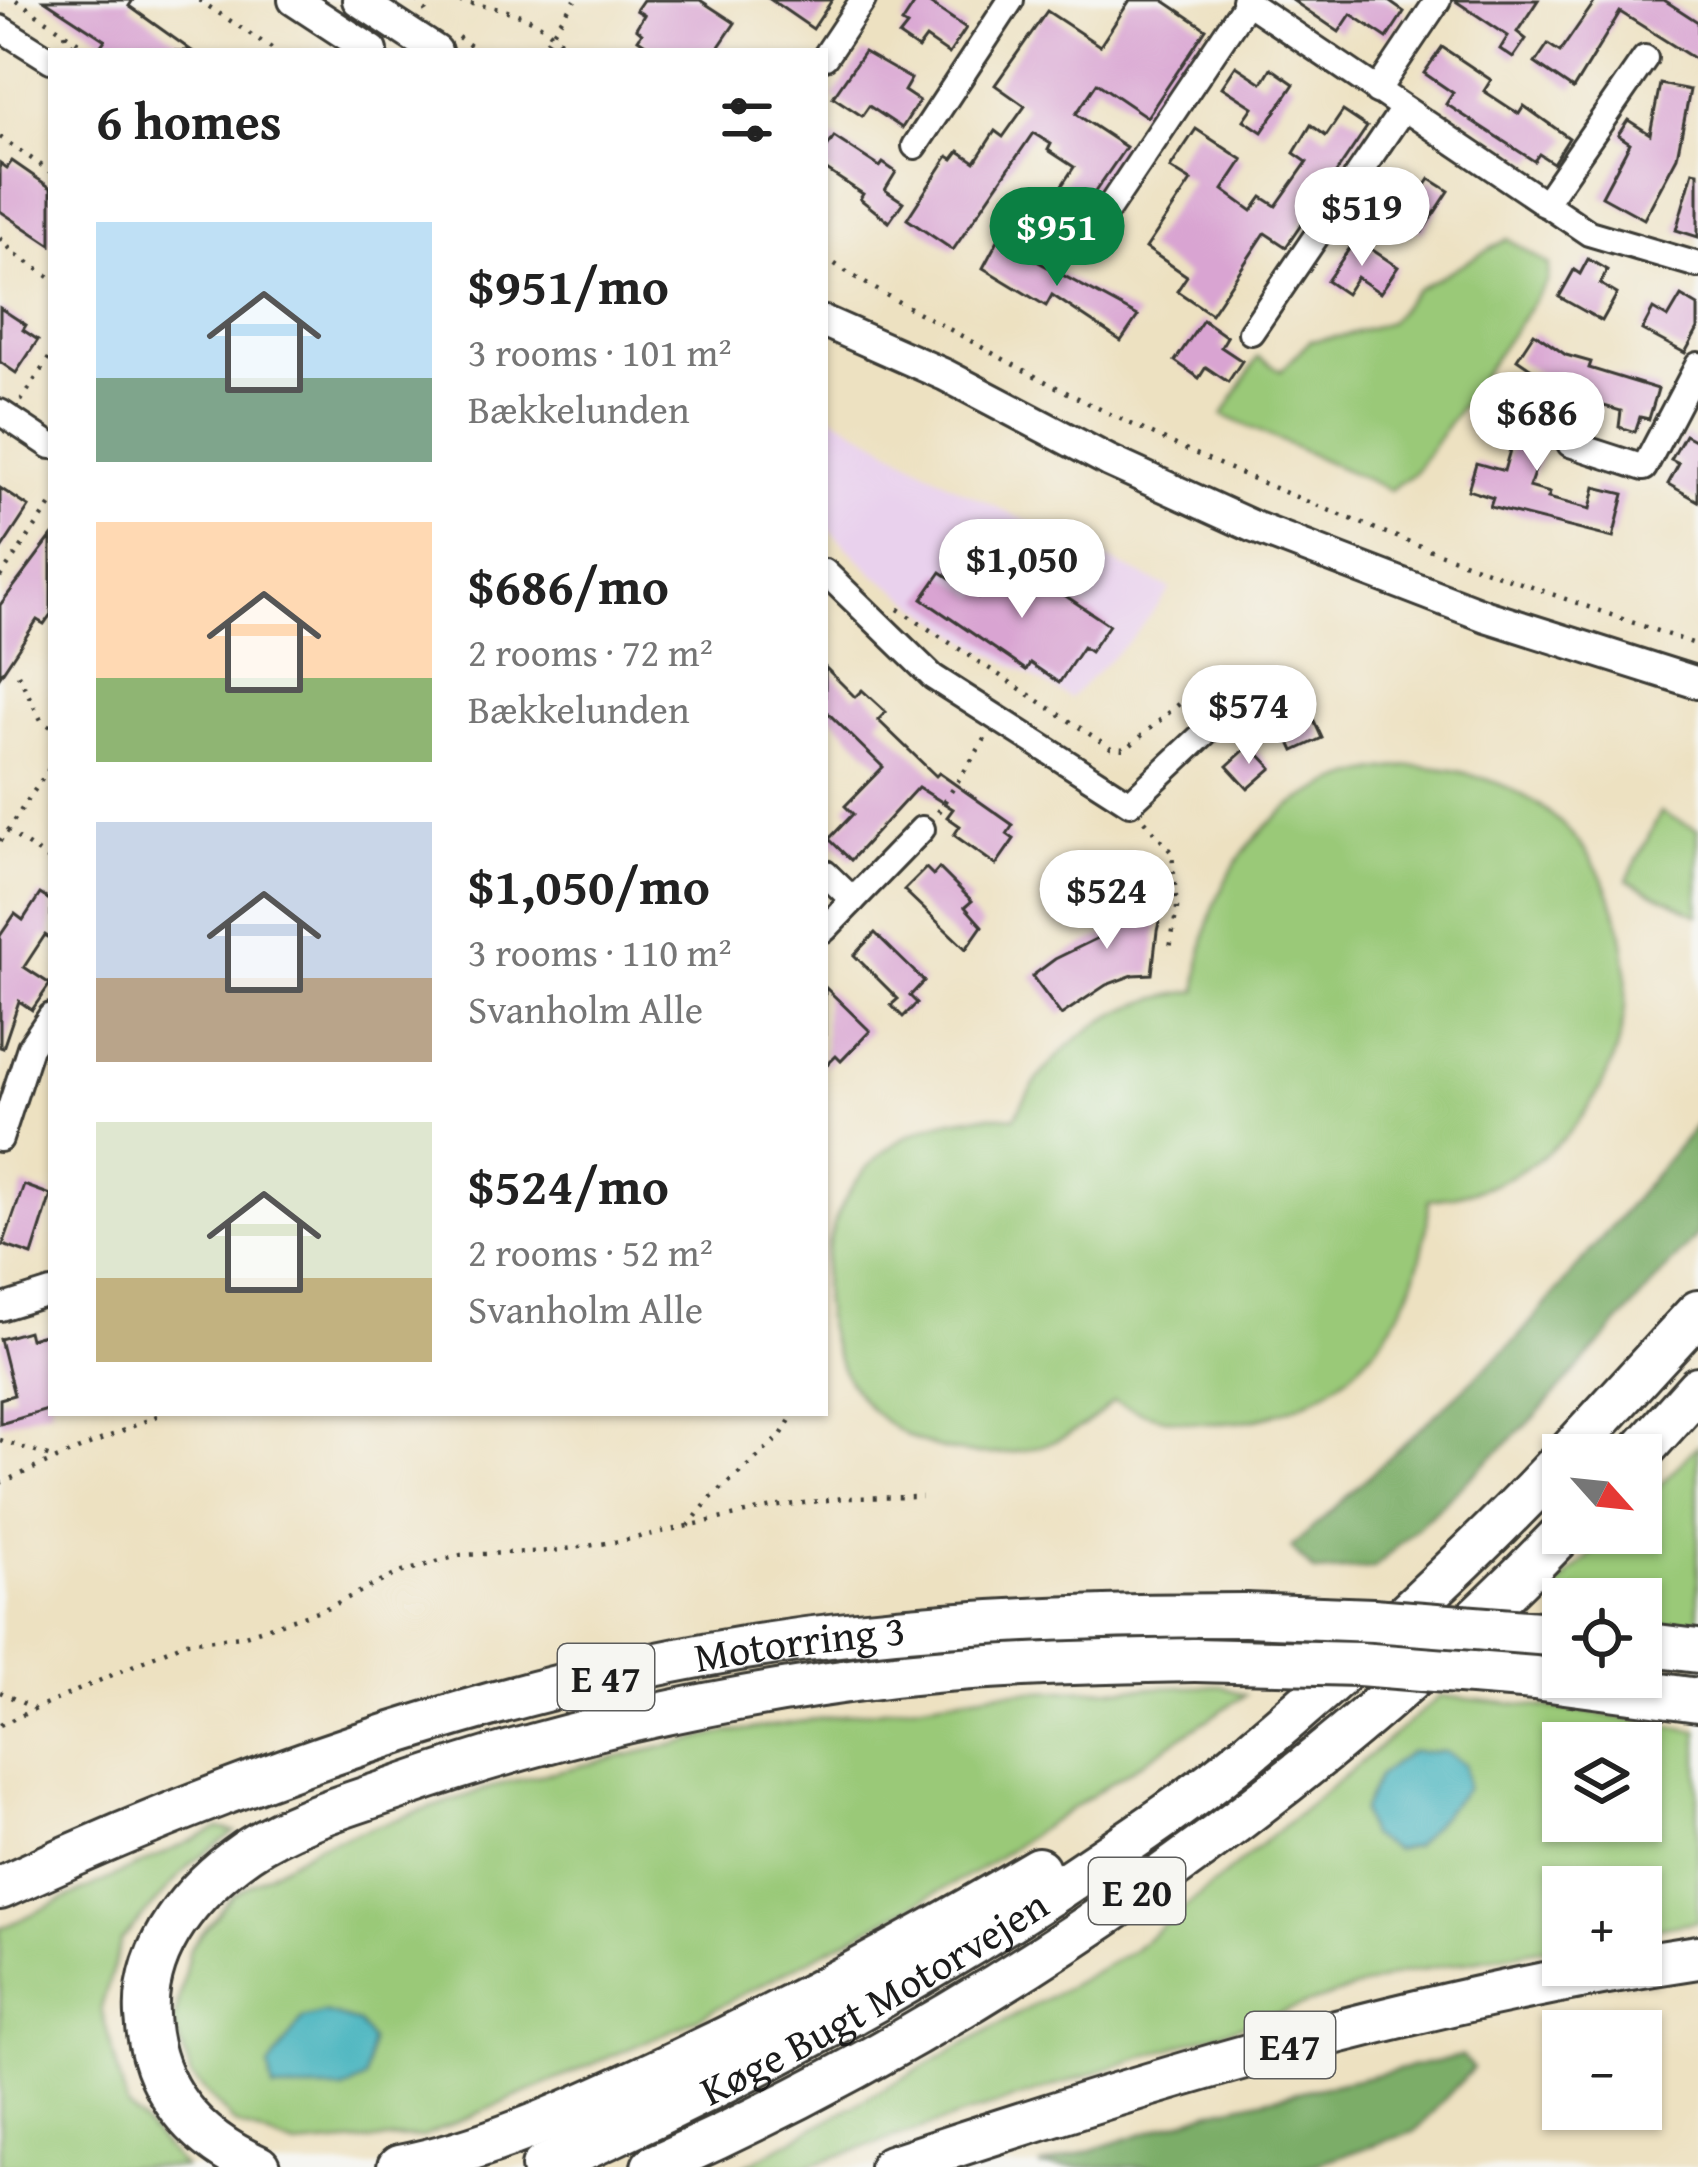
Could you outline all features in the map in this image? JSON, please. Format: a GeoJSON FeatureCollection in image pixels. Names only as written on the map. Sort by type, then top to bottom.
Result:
{"type":"FeatureCollection","features":[{"type":"Feature","properties":{"kind":"highway","name":"Køge Bugt Motorvejen"},"geometry":{"type":"LineString","coordinates":[[1586,1434],[1698,1312]]}},
{"type":"Feature","properties":{"kind":"highway"},"geometry":{"type":"LineString","coordinates":[[1657,1434],[1698,1388]]}},
{"type":"Feature","properties":{"kind":"highway","name":"Køge Bugt Motorvejen"},"geometry":{"type":"LineString","coordinates":[[543,2167],[682,2106],[958,1954],[1180,1805],[1251,1751],[1462,1561],[1542,1480]]}},
{"type":"Feature","properties":{"kind":"highway","name":"Køge Bugt Motorvejen"},"geometry":{"type":"LineString","coordinates":[[653,2167],[857,2066],[1141,1889],[1360,1719],[1542,1553]]}},
{"type":"Feature","properties":{"kind":"highway","name":"Motorring 3"},"geometry":{"type":"LineString","coordinates":[[0,1888],[209,1797],[346,1747],[574,1683],[733,1652],[852,1633],[1019,1619],[1245,1615],[1542,1633]]}},
{"type":"Feature","properties":{"kind":"highway"},"geometry":{"type":"LineString","coordinates":[[1662,1647],[1698,1652]]}},
{"type":"Feature","properties":{"kind":"highway","name":"E 47"},"geometry":{"type":"LineString","coordinates":[[257,2167],[221,2150],[185,2119],[163,2083],[149,2044],[146,2008],[152,1971],[165,1937],[187,1903],[250,1849],[359,1801],[468,1763],[598,1726],[721,1701],[896,1675],[1019,1666],[1195,1660],[1359,1664],[1535,1678],[1698,1700]]}},
{"type":"Feature","properties":{"kind":"highway"},"geometry":{"type":"LineString","coordinates":[[400,2167],[495,2140],[585,2104],[780,2013],[954,1919],[1077,1845],[1235,1737],[1299,1707]]}},
{"type":"Feature","properties":{"kind":"highway","name":"E47"},"geometry":{"type":"LineString","coordinates":[[891,2167],[1264,2052],[1445,2006],[1698,1957]]}},
{"type":"Feature","properties":{"kind":"street"},"geometry":{"type":"LineString","coordinates":[[294,0],[368,48]]}},
{"type":"Feature","properties":{"kind":"street"},"geometry":{"type":"LineString","coordinates":[[358,0],[435,36]]}},
{"type":"Feature","properties":{"kind":"street"},"geometry":{"type":"LineString","coordinates":[[828,52],[863,0]]}},
{"type":"Feature","properties":{"kind":"street"},"geometry":{"type":"LineString","coordinates":[[915,146],[1011,0]]}},
{"type":"Feature","properties":{"kind":"street"},"geometry":{"type":"LineString","coordinates":[[1377,91],[1438,0]]}},
{"type":"Feature","properties":{"kind":"street"},"geometry":{"type":"LineString","coordinates":[[1088,239],[1245,1],[1589,232],[1698,265]]}},
{"type":"Feature","properties":{"kind":"street"},"geometry":{"type":"LineString","coordinates":[[0,28],[48,58]]}},
{"type":"Feature","properties":{"kind":"street"},"geometry":{"type":"LineString","coordinates":[[1544,204],[1645,58]]}},
{"type":"Feature","properties":{"kind":"street"},"geometry":{"type":"LineString","coordinates":[[1251,332],[1403,109]]}},
{"type":"Feature","properties":{"kind":"street"},"geometry":{"type":"LineString","coordinates":[[828,301],[945,375]]}},
{"type":"Feature","properties":{"kind":"street"},"geometry":{"type":"LineString","coordinates":[[828,323],[945,375],[1109,461],[1254,527],[1486,616],[1698,683]]}},
{"type":"Feature","properties":{"kind":"street"},"geometry":{"type":"LineString","coordinates":[[1570,444],[1644,468],[1698,365]]}},
{"type":"Feature","properties":{"kind":"street"},"geometry":{"type":"LineString","coordinates":[[8,418],[48,444]]}},
{"type":"Feature","properties":{"kind":"street"},"geometry":{"type":"LineString","coordinates":[[828,575],[933,677],[1130,803],[1227,712]]}},
{"type":"Feature","properties":{"kind":"street"},"geometry":{"type":"LineString","coordinates":[[828,926],[922,829]]}},
{"type":"Feature","properties":{"kind":"street"},"geometry":{"type":"LineString","coordinates":[[828,876],[853,901]]}},
{"type":"Feature","properties":{"kind":"street"},"geometry":{"type":"LineString","coordinates":[[0,1139],[30,1047],[48,1020]]}},
{"type":"Feature","properties":{"kind":"street"},"geometry":{"type":"LineString","coordinates":[[0,1307],[48,1293]]}},
{"type":"Feature","properties":{"kind":"path"},"geometry":{"type":"LineString","coordinates":[[16,0],[88,48]]}},
{"type":"Feature","properties":{"kind":"path"},"geometry":{"type":"LineString","coordinates":[[200,0],[272,48]]}},
{"type":"Feature","properties":{"kind":"path"},"geometry":{"type":"LineString","coordinates":[[418,0],[435,36]]}},
{"type":"Feature","properties":{"kind":"path"},"geometry":{"type":"LineString","coordinates":[[447,0],[523,14],[554,32],[567,48]]}},
{"type":"Feature","properties":{"kind":"path"},"geometry":{"type":"LineString","coordinates":[[542,48],[574,0]]}},
{"type":"Feature","properties":{"kind":"path"},"geometry":{"type":"LineString","coordinates":[[65,33],[77,48]]}},
{"type":"Feature","properties":{"kind":"path"},"geometry":{"type":"LineString","coordinates":[[0,137],[48,170]]}},
{"type":"Feature","properties":{"kind":"path"},"geometry":{"type":"LineString","coordinates":[[0,238],[48,276]]}},
{"type":"Feature","properties":{"kind":"path"},"geometry":{"type":"LineString","coordinates":[[828,259],[1018,368],[1202,457],[1454,561],[1698,645]]}},
{"type":"Feature","properties":{"kind":"path"},"geometry":{"type":"LineString","coordinates":[[8,418],[23,412],[16,409],[48,360]]}},
{"type":"Feature","properties":{"kind":"path"},"geometry":{"type":"LineString","coordinates":[[0,577],[48,509]]}},
{"type":"Feature","properties":{"kind":"path"},"geometry":{"type":"LineString","coordinates":[[0,560],[10,566]]}},
{"type":"Feature","properties":{"kind":"path"},"geometry":{"type":"LineString","coordinates":[[891,604],[1111,748],[1126,749],[1217,672]]}},
{"type":"Feature","properties":{"kind":"path"},"geometry":{"type":"LineString","coordinates":[[18,674],[48,725]]}},
{"type":"Feature","properties":{"kind":"path"},"geometry":{"type":"LineString","coordinates":[[922,829],[998,719]]}},
{"type":"Feature","properties":{"kind":"path"},"geometry":{"type":"LineString","coordinates":[[0,841],[48,770]]}},
{"type":"Feature","properties":{"kind":"path"},"geometry":{"type":"LineString","coordinates":[[1130,803],[1172,853],[1177,908],[1169,954]]}},
{"type":"Feature","properties":{"kind":"path"},"geometry":{"type":"LineString","coordinates":[[7,831],[48,859]]}},
{"type":"Feature","properties":{"kind":"path"},"geometry":{"type":"LineString","coordinates":[[0,1483],[157,1416]]}},
{"type":"Feature","properties":{"kind":"path"},"geometry":{"type":"LineString","coordinates":[[688,1526],[710,1499],[780,1437],[792,1416]]}},
{"type":"Feature","properties":{"kind":"path"},"geometry":{"type":"LineString","coordinates":[[0,1440],[57,1460]]}},
{"type":"Feature","properties":{"kind":"path"},"geometry":{"type":"LineString","coordinates":[[0,1725],[186,1642],[242,1636],[329,1607],[399,1573],[461,1555],[552,1551],[772,1507],[843,1498],[922,1497]]}},
{"type":"Feature","properties":{"kind":"path"},"geometry":{"type":"LineString","coordinates":[[0,1692],[35,1709]]}},
{"type":"Feature","properties":{"kind":"shaded area"},"geometry":{"type":"Polygon","coordinates":[[[828,413],[959,489],[1171,589],[1133,637],[1070,698],[969,641],[875,575],[828,528],[828,413]]]}},
{"type":"Feature","properties":{"kind":"green space"},"geometry":{"type":"Polygon","coordinates":[[[1508,239],[1549,265],[1548,281],[1414,473],[1390,490],[1223,415],[1258,357],[1281,371],[1310,341],[1389,322],[1416,290],[1508,239]]]}},
{"type":"Feature","properties":{"kind":"green space"},"geometry":{"type":"Polygon","coordinates":[[[1413,766],[1505,786],[1571,834],[1612,899],[1626,975],[1616,1051],[1579,1120],[1517,1173],[1429,1200],[1420,1260],[1399,1312],[1368,1356],[1328,1390],[1280,1412],[1228,1423],[1171,1419],[1113,1401],[1070,1434],[1001,1454],[910,1437],[859,1396],[831,1339],[828,1258],[839,1212],[876,1159],[934,1125],[1015,1117],[1047,1068],[1090,1030],[1140,1004],[1198,991],[1203,945],[1215,904],[1234,866],[1259,834],[1290,807],[1326,786],[1413,766]]]}},
{"type":"Feature","properties":{"kind":"green space"},"geometry":{"type":"Polygon","coordinates":[[[1661,812],[1698,830],[1698,915],[1627,880],[1661,812]]]}},
{"type":"Feature","properties":{"kind":"green space"},"geometry":{"type":"Polygon","coordinates":[[[1698,1123],[1698,1234],[1534,1418],[1374,1568],[1315,1572],[1291,1548],[1517,1339],[1698,1123]]]}},
{"type":"Feature","properties":{"kind":"green space"},"geometry":{"type":"Polygon","coordinates":[[[1698,1445],[1698,1630],[1662,1623],[1662,1578],[1567,1578],[1591,1554],[1662,1554],[1662,1482],[1698,1445]]]}},
{"type":"Feature","properties":{"kind":"green space"},"geometry":{"type":"Polygon","coordinates":[[[1221,1686],[1245,1695],[972,1874],[682,2026],[423,2137],[296,2147],[235,2124],[192,2077],[174,2023],[190,1948],[233,1895],[316,1846],[505,1783],[725,1733],[996,1692],[1221,1686]]]}},
{"type":"Feature","properties":{"kind":"green space"},"geometry":{"type":"Polygon","coordinates":[[[1441,1696],[1644,1722],[1542,1722],[1542,1842],[1662,1842],[1662,1725],[1698,1731],[1698,1921],[1662,1927],[1662,1866],[1542,1866],[1542,1949],[1403,1973],[804,2167],[743,2167],[1132,1951],[1441,1696]]]}},
{"type":"Feature","properties":{"kind":"green space"},"geometry":{"type":"Polygon","coordinates":[[[219,1828],[235,1832],[191,1863],[121,1941],[101,2008],[127,2106],[183,2167],[0,2167],[0,1929],[219,1828]]]}},
{"type":"Feature","properties":{"kind":"green space"},"geometry":{"type":"Polygon","coordinates":[[[1461,2056],[1473,2068],[1414,2132],[1306,2167],[1039,2167],[1216,2110],[1461,2056]]]}},
{"type":"Feature","properties":{"kind":"water"},"geometry":{"type":"Polygon","coordinates":[[[1410,1752],[1445,1752],[1465,1764],[1467,1788],[1414,1846],[1395,1850],[1369,1836],[1362,1812],[1378,1776],[1410,1752]]]}},
{"type":"Feature","properties":{"kind":"water"},"geometry":{"type":"Polygon","coordinates":[[[324,2013],[359,2023],[371,2041],[365,2079],[344,2090],[273,2090],[269,2067],[302,2019],[324,2013]]]}},
{"type":"Feature","properties":{"kind":"building"},"geometry":{"type":"Polygon","coordinates":[[[44,0],[133,0],[129,6],[188,48],[99,48],[105,40],[44,0]]]}},
{"type":"Feature","properties":{"kind":"building"},"geometry":{"type":"Polygon","coordinates":[[[643,0],[700,0],[735,23],[718,48],[652,48],[638,39],[642,33],[636,28],[644,15],[636,10],[643,0]]]}},
{"type":"Feature","properties":{"kind":"building"},"geometry":{"type":"Polygon","coordinates":[[[771,0],[832,0],[813,29],[771,0]]]}},
{"type":"Feature","properties":{"kind":"building"},"geometry":{"type":"Polygon","coordinates":[[[917,0],[925,0],[966,28],[949,54],[926,38],[918,49],[899,36],[917,0]]]}},
{"type":"Feature","properties":{"kind":"building"},"geometry":{"type":"Polygon","coordinates":[[[1130,0],[1163,0],[1206,29],[1147,117],[1097,83],[1076,114],[1126,147],[1063,238],[1024,210],[1036,192],[1051,202],[1074,167],[1033,133],[953,250],[907,219],[948,156],[953,159],[959,151],[975,162],[995,131],[1003,137],[1025,106],[995,85],[1047,11],[1100,46],[1130,0]]]}},
{"type":"Feature","properties":{"kind":"building"},"geometry":{"type":"Polygon","coordinates":[[[1292,0],[1387,0],[1404,12],[1387,38],[1351,14],[1339,32],[1292,0]]]}},
{"type":"Feature","properties":{"kind":"building"},"geometry":{"type":"Polygon","coordinates":[[[1454,0],[1538,0],[1517,32],[1526,39],[1513,58],[1500,49],[1508,36],[1454,0]]]}},
{"type":"Feature","properties":{"kind":"building"},"geometry":{"type":"Polygon","coordinates":[[[1596,0],[1664,0],[1698,22],[1698,61],[1620,12],[1573,89],[1535,63],[1548,44],[1560,52],[1596,0]]]}},
{"type":"Feature","properties":{"kind":"building"},"geometry":{"type":"Polygon","coordinates":[[[1442,47],[1491,80],[1484,91],[1519,114],[1524,106],[1569,138],[1553,163],[1539,154],[1534,161],[1446,104],[1453,93],[1424,73],[1442,47]]]}},
{"type":"Feature","properties":{"kind":"building"},"geometry":{"type":"Polygon","coordinates":[[[864,52],[911,79],[904,91],[919,101],[902,128],[869,106],[862,116],[833,97],[864,52]]]}},
{"type":"Feature","properties":{"kind":"building"},"geometry":{"type":"Polygon","coordinates":[[[1236,66],[1262,83],[1271,68],[1294,84],[1262,132],[1244,120],[1253,107],[1222,87],[1236,66]]]}},
{"type":"Feature","properties":{"kind":"building"},"geometry":{"type":"Polygon","coordinates":[[[1660,84],[1690,90],[1677,157],[1644,219],[1602,196],[1630,143],[1618,135],[1628,120],[1650,134],[1660,84]]]}},
{"type":"Feature","properties":{"kind":"building"},"geometry":{"type":"Polygon","coordinates":[[[1343,111],[1367,127],[1286,247],[1265,233],[1211,314],[1177,291],[1187,276],[1146,248],[1191,181],[1170,168],[1196,129],[1243,160],[1223,190],[1252,211],[1262,197],[1276,206],[1307,162],[1294,153],[1311,125],[1326,136],[1343,111]]]}},
{"type":"Feature","properties":{"kind":"building"},"geometry":{"type":"Polygon","coordinates":[[[834,137],[896,172],[885,190],[903,202],[889,222],[860,199],[863,194],[828,171],[828,146],[834,137]]]}},
{"type":"Feature","properties":{"kind":"building"},"geometry":{"type":"Polygon","coordinates":[[[12,161],[48,186],[48,243],[0,211],[0,163],[7,168],[12,161]]]}},
{"type":"Feature","properties":{"kind":"building"},"geometry":{"type":"Polygon","coordinates":[[[1693,171],[1698,172],[1698,237],[1676,230],[1693,171]]]}},
{"type":"Feature","properties":{"kind":"building"},"geometry":{"type":"Polygon","coordinates":[[[1383,175],[1420,194],[1430,179],[1449,191],[1422,232],[1369,197],[1383,175]]]}},
{"type":"Feature","properties":{"kind":"building"},"geometry":{"type":"Polygon","coordinates":[[[1356,239],[1398,267],[1380,293],[1357,277],[1346,294],[1327,281],[1356,239]]]}},
{"type":"Feature","properties":{"kind":"building"},"geometry":{"type":"Polygon","coordinates":[[[998,240],[1138,316],[1121,341],[1052,295],[1046,306],[983,268],[998,240]]]}},
{"type":"Feature","properties":{"kind":"building"},"geometry":{"type":"Polygon","coordinates":[[[1588,259],[1607,270],[1600,284],[1617,294],[1602,321],[1559,297],[1574,270],[1580,274],[1588,259]]]}},
{"type":"Feature","properties":{"kind":"building"},"geometry":{"type":"Polygon","coordinates":[[[1681,296],[1698,306],[1698,329],[1685,353],[1642,330],[1653,309],[1668,318],[1681,296]]]}},
{"type":"Feature","properties":{"kind":"building"},"geometry":{"type":"Polygon","coordinates":[[[0,308],[26,325],[23,330],[38,340],[16,373],[0,362],[0,308]]]}},
{"type":"Feature","properties":{"kind":"building"},"geometry":{"type":"Polygon","coordinates":[[[1203,320],[1227,337],[1221,347],[1242,361],[1228,382],[1206,367],[1199,378],[1175,361],[1203,320]]]}},
{"type":"Feature","properties":{"kind":"building"},"geometry":{"type":"Polygon","coordinates":[[[1534,333],[1566,355],[1591,362],[1589,368],[1658,389],[1649,419],[1640,417],[1635,432],[1619,427],[1621,411],[1591,402],[1589,408],[1517,359],[1534,333]]]}},
{"type":"Feature","properties":{"kind":"building"},"geometry":{"type":"Polygon","coordinates":[[[1503,391],[1557,408],[1529,487],[1550,493],[1548,498],[1590,509],[1595,487],[1624,494],[1613,538],[1490,507],[1493,498],[1468,490],[1476,463],[1504,471],[1514,436],[1492,429],[1503,391]]]}},
{"type":"Feature","properties":{"kind":"building"},"geometry":{"type":"Polygon","coordinates":[[[1685,435],[1698,442],[1698,501],[1668,484],[1679,464],[1671,460],[1685,435]]]}},
{"type":"Feature","properties":{"kind":"building"},"geometry":{"type":"Polygon","coordinates":[[[0,488],[29,507],[0,551],[0,488]]]}},
{"type":"Feature","properties":{"kind":"building"},"geometry":{"type":"Polygon","coordinates":[[[48,541],[48,618],[44,624],[37,620],[0,676],[0,605],[48,541]]]}},
{"type":"Feature","properties":{"kind":"building"},"geometry":{"type":"Polygon","coordinates":[[[1027,570],[1109,625],[1090,652],[1083,647],[1059,683],[1030,663],[1026,670],[922,599],[941,572],[978,597],[992,577],[1013,591],[1027,570]]]}},
{"type":"Feature","properties":{"kind":"building"},"geometry":{"type":"Polygon","coordinates":[[[828,670],[855,697],[862,690],[886,712],[878,720],[936,776],[939,773],[1013,825],[1007,834],[1014,839],[996,865],[954,835],[960,826],[947,817],[953,809],[918,787],[851,860],[829,839],[853,814],[845,806],[883,767],[828,713],[828,670]]]}},
{"type":"Feature","properties":{"kind":"building"},"geometry":{"type":"Polygon","coordinates":[[[1309,710],[1322,738],[1294,751],[1281,723],[1309,710]]]}},
{"type":"Feature","properties":{"kind":"building"},"geometry":{"type":"Polygon","coordinates":[[[1250,745],[1272,768],[1248,789],[1227,766],[1250,745]]]}},
{"type":"Feature","properties":{"kind":"building"},"geometry":{"type":"Polygon","coordinates":[[[926,868],[933,875],[939,868],[972,901],[965,907],[982,926],[966,949],[904,890],[926,868]]]}},
{"type":"Feature","properties":{"kind":"building"},"geometry":{"type":"Polygon","coordinates":[[[1119,884],[1165,898],[1152,974],[1106,985],[1061,1015],[1032,976],[1108,933],[1119,884]]]}},
{"type":"Feature","properties":{"kind":"building"},"geometry":{"type":"Polygon","coordinates":[[[40,894],[48,899],[48,937],[24,967],[48,987],[32,1010],[19,1001],[3,1048],[0,936],[15,914],[23,920],[40,894]]]}},
{"type":"Feature","properties":{"kind":"building"},"geometry":{"type":"Polygon","coordinates":[[[875,933],[924,981],[910,996],[917,1003],[903,1017],[891,1005],[898,999],[854,955],[875,933]]]}},
{"type":"Feature","properties":{"kind":"building"},"geometry":{"type":"Polygon","coordinates":[[[828,990],[870,1031],[841,1061],[836,1056],[828,1064],[828,990]]]}},
{"type":"Feature","properties":{"kind":"building"},"geometry":{"type":"Polygon","coordinates":[[[24,1185],[48,1194],[32,1255],[3,1245],[24,1185]]]}},
{"type":"Feature","properties":{"kind":"building"},"geometry":{"type":"Polygon","coordinates":[[[28,1331],[30,1339],[48,1334],[48,1410],[0,1424],[0,1399],[14,1395],[0,1339],[28,1331]]]}}]}
